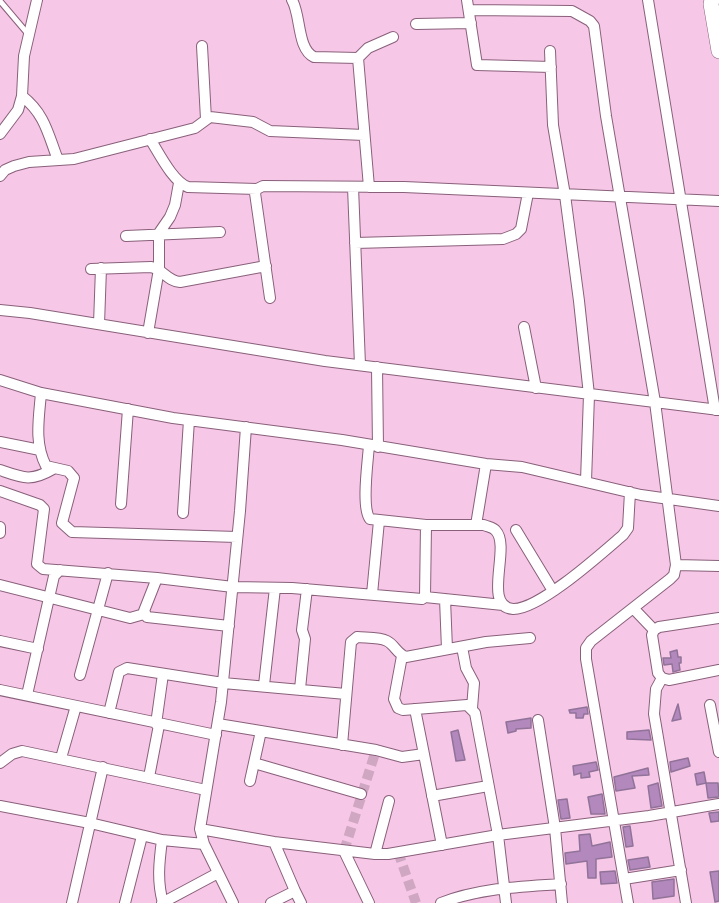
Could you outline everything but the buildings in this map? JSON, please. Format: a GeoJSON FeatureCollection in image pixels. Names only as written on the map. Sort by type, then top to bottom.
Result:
{"type":"FeatureCollection","features":[{"type":"Feature","properties":{"kind":"street"},"geometry":{"type":"LineString","coordinates":[[0,135],[18,110],[22,96],[22,78],[37,0]]}},
{"type":"Feature","properties":{"kind":"street"},"geometry":{"type":"LineString","coordinates":[[292,0],[296,7],[303,44],[309,55],[314,57],[358,58],[368,48],[393,37]]}},
{"type":"Feature","properties":{"kind":"street"},"geometry":{"type":"LineString","coordinates":[[0,310],[377,368],[717,410],[679,199],[648,0]]}},
{"type":"Feature","properties":{"kind":"street"},"geometry":{"type":"LineString","coordinates":[[712,0],[719,51]]}},
{"type":"Feature","properties":{"kind":"street"},"geometry":{"type":"LineString","coordinates":[[550,67],[477,64],[468,5],[572,11],[590,21],[594,26],[606,116],[655,402],[676,565],[674,575],[670,579],[591,641],[586,648],[628,903]]}},
{"type":"Feature","properties":{"kind":"street"},"geometry":{"type":"LineString","coordinates":[[416,24],[471,23]]}},
{"type":"Feature","properties":{"kind":"street"},"geometry":{"type":"LineString","coordinates":[[202,46],[206,119]]}},
{"type":"Feature","properties":{"kind":"street"},"geometry":{"type":"LineString","coordinates":[[550,51],[553,125],[565,195],[589,395],[586,481]]}},
{"type":"Feature","properties":{"kind":"street"},"geometry":{"type":"LineString","coordinates":[[358,58],[369,187]]}},
{"type":"Feature","properties":{"kind":"street"},"geometry":{"type":"LineString","coordinates":[[22,96],[42,116],[58,160]]}},
{"type":"Feature","properties":{"kind":"street"},"geometry":{"type":"LineString","coordinates":[[2,172],[29,162],[74,159],[195,128],[206,119],[216,117],[253,122],[270,130],[364,135]]}},
{"type":"Feature","properties":{"kind":"street"},"geometry":{"type":"LineString","coordinates":[[150,139],[179,183],[188,187],[257,189],[263,186],[369,187],[719,201]]}},
{"type":"Feature","properties":{"kind":"street"},"geometry":{"type":"LineString","coordinates":[[148,333],[159,269],[159,234],[175,205],[179,183]]}},
{"type":"Feature","properties":{"kind":"street"},"geometry":{"type":"LineString","coordinates":[[353,187],[360,365]]}},
{"type":"Feature","properties":{"kind":"street"},"geometry":{"type":"LineString","coordinates":[[257,189],[255,193],[270,298]]}},
{"type":"Feature","properties":{"kind":"street"},"geometry":{"type":"LineString","coordinates":[[356,243],[503,239],[516,234],[521,229],[528,193]]}},
{"type":"Feature","properties":{"kind":"street"},"geometry":{"type":"LineString","coordinates":[[126,236],[220,232]]}},
{"type":"Feature","properties":{"kind":"street"},"geometry":{"type":"LineString","coordinates":[[99,324],[96,268],[147,267],[159,269],[169,279],[180,282],[266,267]]}},
{"type":"Feature","properties":{"kind":"street"},"geometry":{"type":"LineString","coordinates":[[524,327],[536,388]]}},
{"type":"Feature","properties":{"kind":"street"},"geometry":{"type":"LineString","coordinates":[[377,368],[374,446],[367,515],[370,519],[379,521],[426,525],[476,525],[492,528],[497,532],[501,541],[497,595],[503,605]]}},
{"type":"Feature","properties":{"kind":"street"},"geometry":{"type":"LineString","coordinates":[[0,380],[41,393],[189,420],[486,464],[522,467],[630,492],[719,506]]}},
{"type":"Feature","properties":{"kind":"street"},"geometry":{"type":"LineString","coordinates":[[41,393],[38,441],[46,466],[68,471],[73,474],[74,478],[62,523],[72,532],[237,537]]}},
{"type":"Feature","properties":{"kind":"street"},"geometry":{"type":"LineString","coordinates":[[121,504],[128,409]]}},
{"type":"Feature","properties":{"kind":"street"},"geometry":{"type":"LineString","coordinates":[[183,513],[189,420]]}},
{"type":"Feature","properties":{"kind":"street"},"geometry":{"type":"LineString","coordinates":[[233,903],[204,844],[200,829],[223,683],[246,427]]}},
{"type":"Feature","properties":{"kind":"street"},"geometry":{"type":"LineString","coordinates":[[0,442],[40,450]]}},
{"type":"Feature","properties":{"kind":"street"},"geometry":{"type":"LineString","coordinates":[[476,525],[486,464]]}},
{"type":"Feature","properties":{"kind":"street"},"geometry":{"type":"LineString","coordinates":[[0,470],[22,478],[33,478],[52,469]]}},
{"type":"Feature","properties":{"kind":"street"},"geometry":{"type":"LineString","coordinates":[[0,491],[42,507],[44,513],[37,564],[43,569],[108,573],[233,587],[307,589],[419,600],[425,597],[503,605],[511,609],[528,607],[553,591],[623,535],[628,528],[630,492]]}},
{"type":"Feature","properties":{"kind":"street"},"geometry":{"type":"LineString","coordinates":[[372,594],[379,521]]}},
{"type":"Feature","properties":{"kind":"street"},"geometry":{"type":"LineString","coordinates":[[425,597],[426,525]]}},
{"type":"Feature","properties":{"kind":"street"},"geometry":{"type":"LineString","coordinates":[[0,527],[0,533]]}},
{"type":"Feature","properties":{"kind":"street"},"geometry":{"type":"LineString","coordinates":[[516,530],[553,591]]}},
{"type":"Feature","properties":{"kind":"street"},"geometry":{"type":"LineString","coordinates":[[676,565],[719,566]]}},
{"type":"Feature","properties":{"kind":"street"},"geometry":{"type":"LineString","coordinates":[[27,695],[51,598],[54,576],[60,570]]}},
{"type":"Feature","properties":{"kind":"street"},"geometry":{"type":"LineString","coordinates":[[80,675],[108,573]]}},
{"type":"Feature","properties":{"kind":"street"},"geometry":{"type":"LineString","coordinates":[[144,614],[157,578]]}},
{"type":"Feature","properties":{"kind":"street"},"geometry":{"type":"LineString","coordinates":[[0,585],[130,618],[144,614],[147,617],[229,626]]}},
{"type":"Feature","properties":{"kind":"street"},"geometry":{"type":"LineString","coordinates":[[264,686],[275,588]]}},
{"type":"Feature","properties":{"kind":"street"},"geometry":{"type":"LineString","coordinates":[[300,689],[305,639],[302,630],[307,589]]}},
{"type":"Feature","properties":{"kind":"street"},"geometry":{"type":"LineString","coordinates":[[445,599],[447,649]]}},
{"type":"Feature","properties":{"kind":"street"},"geometry":{"type":"LineString","coordinates":[[633,608],[654,630]]}},
{"type":"Feature","properties":{"kind":"street"},"geometry":{"type":"LineString","coordinates":[[719,618],[659,627],[652,635],[658,673],[662,678],[669,680],[719,670]]}},
{"type":"Feature","properties":{"kind":"street"},"geometry":{"type":"LineString","coordinates":[[402,656],[486,642],[530,638]]}},
{"type":"Feature","properties":{"kind":"street"},"geometry":{"type":"LineString","coordinates":[[342,745],[353,639],[385,640],[402,656]]}},
{"type":"Feature","properties":{"kind":"street"},"geometry":{"type":"LineString","coordinates":[[0,641],[38,650]]}},
{"type":"Feature","properties":{"kind":"street"},"geometry":{"type":"LineString","coordinates":[[462,646],[466,668],[474,683],[472,708],[475,713],[498,835],[506,903]]}},
{"type":"Feature","properties":{"kind":"street"},"geometry":{"type":"LineString","coordinates":[[402,656],[394,699],[395,705],[403,710],[462,704],[472,708]]}},
{"type":"Feature","properties":{"kind":"street"},"geometry":{"type":"LineString","coordinates":[[108,713],[119,672],[122,669],[223,683],[346,694]]}},
{"type":"Feature","properties":{"kind":"street"},"geometry":{"type":"LineString","coordinates":[[149,777],[163,674]]}},
{"type":"Feature","properties":{"kind":"street"},"geometry":{"type":"LineString","coordinates":[[662,678],[656,689],[654,714],[686,903]]}},
{"type":"Feature","properties":{"kind":"street"},"geometry":{"type":"LineString","coordinates":[[0,690],[158,724],[261,732],[402,757],[424,754]]}},
{"type":"Feature","properties":{"kind":"street"},"geometry":{"type":"LineString","coordinates":[[710,705],[719,752]]}},
{"type":"Feature","properties":{"kind":"street"},"geometry":{"type":"LineString","coordinates":[[61,758],[76,706]]}},
{"type":"Feature","properties":{"kind":"street"},"geometry":{"type":"LineString","coordinates":[[415,709],[442,845]]}},
{"type":"Feature","properties":{"kind":"street"},"geometry":{"type":"LineString","coordinates":[[538,720],[555,828],[562,903]]}},
{"type":"Feature","properties":{"kind":"street"},"geometry":{"type":"LineString","coordinates":[[250,781],[261,732]]}},
{"type":"Feature","properties":{"kind":"street"},"geometry":{"type":"LineString","coordinates":[[0,763],[17,751],[61,758],[206,790]]}},
{"type":"Feature","properties":{"kind":"street"},"geometry":{"type":"LineString","coordinates":[[254,763],[361,794]]}},
{"type":"Feature","properties":{"kind":"street"},"geometry":{"type":"LineString","coordinates":[[72,903],[103,767]]}},
{"type":"Feature","properties":{"kind":"street"},"geometry":{"type":"LineString","coordinates":[[432,796],[488,786]]}},
{"type":"Feature","properties":{"kind":"street"},"geometry":{"type":"LineString","coordinates":[[375,854],[389,801]]}},
{"type":"Feature","properties":{"kind":"street"},"geometry":{"type":"LineString","coordinates":[[200,829],[274,842],[375,854],[719,804]]}},
{"type":"Feature","properties":{"kind":"street"},"geometry":{"type":"LineString","coordinates":[[0,806],[90,823],[162,840],[204,844]]}},
{"type":"Feature","properties":{"kind":"street"},"geometry":{"type":"LineString","coordinates":[[125,903],[142,836]]}},
{"type":"Feature","properties":{"kind":"street"},"geometry":{"type":"LineString","coordinates":[[162,840],[158,870],[163,903],[219,873]]}},
{"type":"Feature","properties":{"kind":"street"},"geometry":{"type":"LineString","coordinates":[[274,842],[301,903]]}},
{"type":"Feature","properties":{"kind":"street"},"geometry":{"type":"LineString","coordinates":[[344,851],[369,903]]}},
{"type":"Feature","properties":{"kind":"street"},"geometry":{"type":"LineString","coordinates":[[624,879],[681,870]]}},
{"type":"Feature","properties":{"kind":"street"},"geometry":{"type":"LineString","coordinates":[[441,903],[504,888],[561,884]]}},
{"type":"Feature","properties":{"kind":"street"},"geometry":{"type":"LineString","coordinates":[[271,903],[295,891]]}},
{"type":"Feature","properties":{"kind":"lane"},"geometry":{"type":"LineString","coordinates":[[0,1],[29,36]]}},
{"type":"Feature","properties":{"kind":"tunnel"},"geometry":{"type":"LineString","coordinates":[[344,851],[376,750]]}},
{"type":"Feature","properties":{"kind":"tunnel"},"geometry":{"type":"LineString","coordinates":[[398,852],[416,903]]}}]}
